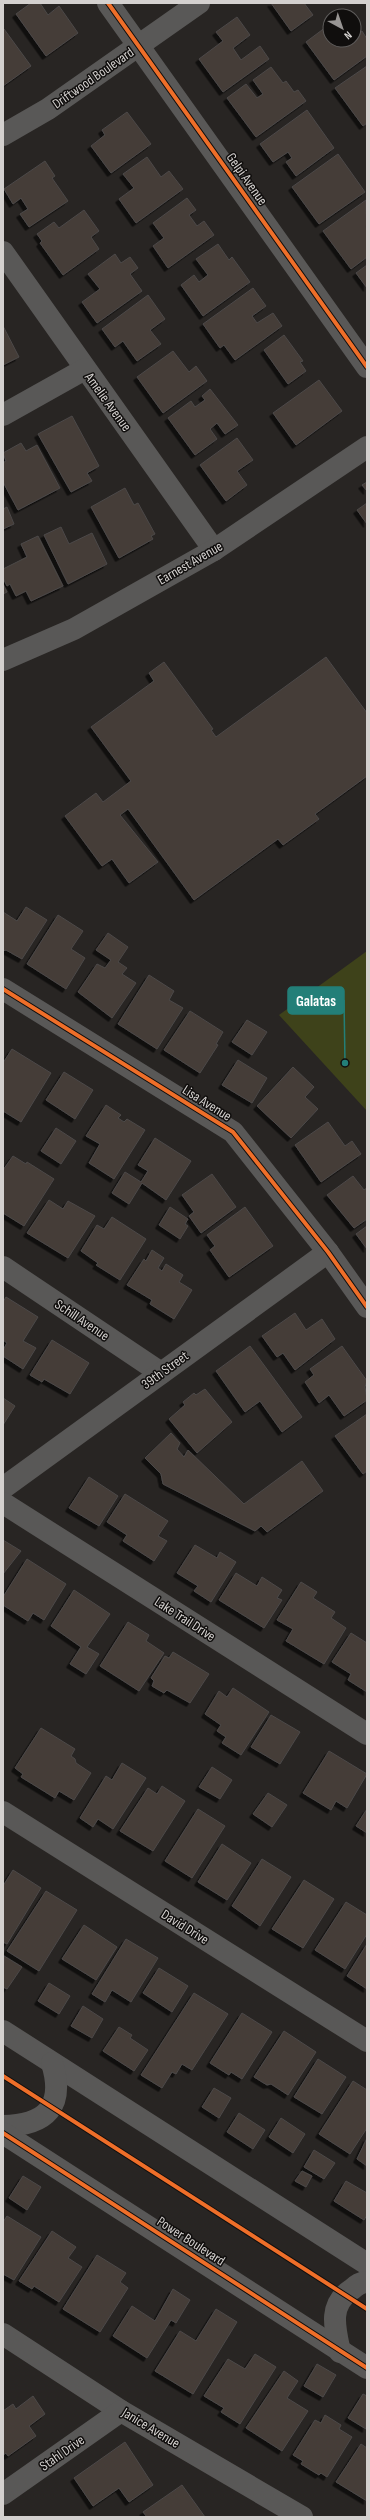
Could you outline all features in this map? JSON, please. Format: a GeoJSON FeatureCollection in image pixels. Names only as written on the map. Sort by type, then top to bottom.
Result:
{"type":"FeatureCollection","features":[{"type":"Feature","properties":{"kind":"street","name":"Gelpi Avenue"},"geometry":{"type":"LineString","coordinates":[[108,3],[367,367]]}},
{"type":"Feature","properties":{"kind":"street","name":"Driftwood Boulevard"},"geometry":{"type":"LineString","coordinates":[[3,135],[48,110],[199,3]]}},
{"type":"Feature","properties":{"kind":"street","name":"Amelie Avenue"},"geometry":{"type":"LineString","coordinates":[[3,252],[214,550]]}},
{"type":"Feature","properties":{"kind":"street"},"geometry":{"type":"LineString","coordinates":[[3,415],[85,369]]}},
{"type":"Feature","properties":{"kind":"street","name":"Earnest Avenue"},"geometry":{"type":"LineString","coordinates":[[3,660],[74,629],[214,550],[367,447]]}},
{"type":"Feature","properties":{"kind":"street","name":"Lisa Avenue"},"geometry":{"type":"LineString","coordinates":[[3,989],[233,1132],[328,1252],[367,1307]]}},
{"type":"Feature","properties":{"kind":"street","name":"39th Street"},"geometry":{"type":"LineString","coordinates":[[3,1488],[328,1252]]}},
{"type":"Feature","properties":{"kind":"street","name":"Schill Avenue"},"geometry":{"type":"LineString","coordinates":[[3,1267],[161,1373]]}},
{"type":"Feature","properties":{"kind":"street","name":"Lake Trail Drive"},"geometry":{"type":"LineString","coordinates":[[3,1503],[367,1734]]}},
{"type":"Feature","properties":{"kind":"street","name":"David Drive"},"geometry":{"type":"LineString","coordinates":[[3,1812],[367,2041]]}},
{"type":"Feature","properties":{"kind":"street"},"geometry":{"type":"LineString","coordinates":[[3,2031],[367,2264]]}},
{"type":"Feature","properties":{"kind":"street"},"geometry":{"type":"LineString","coordinates":[[3,2126],[20,2125],[42,2115],[53,2107],[58,2096],[57,2078],[52,2063]]}},
{"type":"Feature","properties":{"kind":"street","name":"Power Boulevard"},"geometry":{"type":"LineString","coordinates":[[3,2133],[340,2352],[367,2368]]}},
{"type":"Feature","properties":{"kind":"street"},"geometry":{"type":"LineString","coordinates":[[340,2352],[334,2320],[339,2300],[362,2282],[367,2282]]}},
{"type":"Feature","properties":{"kind":"street","name":"Janice Avenue"},"geometry":{"type":"LineString","coordinates":[[3,2334],[121,2411],[302,2517]]}},
{"type":"Feature","properties":{"kind":"street","name":"Stahl Drive"},"geometry":{"type":"LineString","coordinates":[[3,2494],[121,2411]]}},
{"type":"Feature","properties":{"kind":"green space"},"geometry":{"type":"Polygon","coordinates":[[[367,951],[367,1111],[279,1015],[367,951]]]}},
{"type":"Feature","properties":{"kind":"building"},"geometry":{"type":"Polygon","coordinates":[[[31,3],[40,3],[48,15],[59,6],[78,33],[46,56],[16,14],[31,3]]]}},
{"type":"Feature","properties":{"kind":"building"},"geometry":{"type":"Polygon","coordinates":[[[271,3],[304,3],[313,15],[291,31],[271,3]]]}},
{"type":"Feature","properties":{"kind":"building"},"geometry":{"type":"Polygon","coordinates":[[[237,17],[250,35],[233,48],[241,60],[260,46],[269,59],[223,92],[199,59],[223,41],[216,32],[237,17]]]}},
{"type":"Feature","properties":{"kind":"building"},"geometry":{"type":"Polygon","coordinates":[[[4,29],[31,66],[3,86],[3,30],[4,29]]]}},
{"type":"Feature","properties":{"kind":"building"},"geometry":{"type":"Polygon","coordinates":[[[322,30],[322,48],[362,48],[362,31],[367,39],[367,56],[334,80],[306,42],[322,30]]]}},
{"type":"Feature","properties":{"kind":"building"},"geometry":{"type":"Polygon","coordinates":[[[367,66],[367,123],[363,126],[335,88],[367,66]]]}},
{"type":"Feature","properties":{"kind":"building"},"geometry":{"type":"Polygon","coordinates":[[[271,67],[283,83],[286,81],[294,92],[298,90],[306,101],[256,137],[227,98],[246,84],[257,98],[263,94],[253,80],[271,67]]]}},
{"type":"Feature","properties":{"kind":"building"},"geometry":{"type":"Polygon","coordinates":[[[307,110],[334,148],[296,176],[286,162],[292,158],[288,152],[273,162],[260,144],[307,110]]]}},
{"type":"Feature","properties":{"kind":"building"},"geometry":{"type":"Polygon","coordinates":[[[127,112],[151,144],[111,173],[91,146],[105,135],[102,130],[127,112]]]}},
{"type":"Feature","properties":{"kind":"building"},"geometry":{"type":"Polygon","coordinates":[[[338,154],[365,192],[319,224],[292,187],[338,154]]]}},
{"type":"Feature","properties":{"kind":"building"},"geometry":{"type":"Polygon","coordinates":[[[147,157],[161,177],[169,171],[183,189],[136,223],[119,199],[134,188],[123,174],[147,157]]]}},
{"type":"Feature","properties":{"kind":"building"},"geometry":{"type":"Polygon","coordinates":[[[45,161],[55,176],[52,178],[68,201],[29,227],[20,214],[28,209],[21,198],[13,204],[4,189],[45,161]]]}},
{"type":"Feature","properties":{"kind":"building"},"geometry":{"type":"Polygon","coordinates":[[[187,198],[196,210],[189,215],[197,226],[204,221],[214,235],[168,268],[153,246],[164,238],[153,223],[187,198]]]}},
{"type":"Feature","properties":{"kind":"building"},"geometry":{"type":"Polygon","coordinates":[[[366,200],[367,257],[351,269],[323,231],[366,200]]]}},
{"type":"Feature","properties":{"kind":"building"},"geometry":{"type":"Polygon","coordinates":[[[84,210],[99,231],[91,237],[99,249],[63,275],[40,243],[42,241],[37,234],[54,222],[59,228],[84,210]]]}},
{"type":"Feature","properties":{"kind":"building"},"geometry":{"type":"Polygon","coordinates":[[[218,244],[229,260],[232,257],[250,282],[203,316],[181,285],[194,275],[199,282],[208,275],[196,259],[218,244]]]}},
{"type":"Feature","properties":{"kind":"building"},"geometry":{"type":"Polygon","coordinates":[[[115,254],[121,263],[130,257],[138,268],[130,274],[142,291],[97,323],[82,302],[100,289],[88,274],[115,254]]]}},
{"type":"Feature","properties":{"kind":"building"},"geometry":{"type":"Polygon","coordinates":[[[367,265],[367,288],[356,273],[367,265]]]}},
{"type":"Feature","properties":{"kind":"building"},"geometry":{"type":"Polygon","coordinates":[[[253,288],[266,306],[252,316],[257,323],[273,313],[282,326],[235,360],[224,345],[220,348],[203,324],[253,288]]]}},
{"type":"Feature","properties":{"kind":"building"},"geometry":{"type":"Polygon","coordinates":[[[148,295],[165,319],[150,330],[161,344],[137,361],[123,341],[115,347],[102,329],[148,295]]]}},
{"type":"Feature","properties":{"kind":"building"},"geometry":{"type":"Polygon","coordinates":[[[3,326],[19,357],[3,365],[3,326]]]}},
{"type":"Feature","properties":{"kind":"building"},"geometry":{"type":"Polygon","coordinates":[[[284,335],[303,361],[300,362],[306,371],[288,384],[264,350],[284,335]]]}},
{"type":"Feature","properties":{"kind":"building"},"geometry":{"type":"Polygon","coordinates":[[[173,351],[189,372],[196,366],[207,381],[163,413],[137,377],[173,351]]]}},
{"type":"Feature","properties":{"kind":"building"},"geometry":{"type":"Polygon","coordinates":[[[319,380],[342,411],[296,445],[273,413],[319,380]]]}},
{"type":"Feature","properties":{"kind":"building"},"geometry":{"type":"Polygon","coordinates":[[[210,389],[238,425],[225,434],[217,423],[210,429],[217,439],[195,455],[168,418],[191,401],[195,407],[205,400],[202,396],[210,389]]]}},
{"type":"Feature","properties":{"kind":"building"},"geometry":{"type":"Polygon","coordinates":[[[72,416],[99,466],[87,473],[92,481],[71,492],[38,434],[72,416]]]}},
{"type":"Feature","properties":{"kind":"building"},"geometry":{"type":"Polygon","coordinates":[[[237,438],[253,460],[237,471],[247,485],[226,501],[200,465],[237,438]]]}},
{"type":"Feature","properties":{"kind":"building"},"geometry":{"type":"Polygon","coordinates":[[[21,443],[26,451],[37,445],[60,488],[18,510],[3,482],[3,463],[6,461],[3,453],[21,443]]]}},
{"type":"Feature","properties":{"kind":"building"},"geometry":{"type":"Polygon","coordinates":[[[367,482],[367,491],[362,485],[367,482]]]}},
{"type":"Feature","properties":{"kind":"building"},"geometry":{"type":"Polygon","coordinates":[[[125,488],[134,505],[138,503],[155,534],[151,536],[153,539],[119,558],[91,507],[125,488]]]}},
{"type":"Feature","properties":{"kind":"building"},"geometry":{"type":"Polygon","coordinates":[[[367,503],[367,524],[357,510],[367,503]]]}},
{"type":"Feature","properties":{"kind":"building"},"geometry":{"type":"Polygon","coordinates":[[[7,507],[14,524],[3,529],[3,509],[7,507]]]}},
{"type":"Feature","properties":{"kind":"building"},"geometry":{"type":"Polygon","coordinates":[[[61,527],[69,544],[92,533],[107,564],[68,584],[44,535],[61,527]]]}},
{"type":"Feature","properties":{"kind":"building"},"geometry":{"type":"Polygon","coordinates":[[[38,536],[63,586],[31,601],[26,591],[16,596],[10,584],[7,586],[3,578],[3,569],[27,557],[21,544],[38,536]]]}},
{"type":"Feature","properties":{"kind":"building"},"geometry":{"type":"Polygon","coordinates":[[[3,584],[7,592],[3,594],[3,584]]]}},
{"type":"Feature","properties":{"kind":"building"},"geometry":{"type":"Polygon","coordinates":[[[326,657],[367,713],[367,776],[315,814],[319,819],[283,845],[278,839],[194,900],[128,809],[120,815],[158,862],[129,883],[112,859],[102,866],[65,816],[96,793],[103,802],[131,781],[91,727],[154,681],[149,673],[164,662],[213,729],[211,730],[216,737],[326,657]]]}},
{"type":"Feature","properties":{"kind":"building"},"geometry":{"type":"Polygon","coordinates":[[[26,907],[47,920],[22,959],[6,950],[3,951],[3,912],[17,921],[26,907]]]}},
{"type":"Feature","properties":{"kind":"building"},"geometry":{"type":"Polygon","coordinates":[[[58,915],[83,931],[71,949],[85,958],[66,989],[27,964],[58,915]]]}},
{"type":"Feature","properties":{"kind":"building"},"geometry":{"type":"Polygon","coordinates":[[[108,933],[128,947],[118,962],[127,968],[122,974],[136,983],[112,1018],[78,992],[97,964],[105,968],[111,960],[96,950],[108,933]]]}},
{"type":"Feature","properties":{"kind":"building"},"geometry":{"type":"Polygon","coordinates":[[[149,975],[174,991],[169,1000],[183,1008],[157,1049],[118,1024],[149,975]]]}},
{"type":"Feature","properties":{"kind":"building"},"geometry":{"type":"Polygon","coordinates":[[[190,1011],[223,1032],[216,1044],[218,1045],[200,1073],[164,1050],[190,1011]]]}},
{"type":"Feature","properties":{"kind":"building"},"geometry":{"type":"Polygon","coordinates":[[[247,1020],[267,1032],[252,1055],[232,1042],[247,1020]]]}},
{"type":"Feature","properties":{"kind":"building"},"geometry":{"type":"Polygon","coordinates":[[[12,1049],[51,1073],[21,1122],[3,1111],[3,1063],[12,1049]]]}},
{"type":"Feature","properties":{"kind":"building"},"geometry":{"type":"Polygon","coordinates":[[[238,1060],[267,1078],[252,1103],[222,1085],[238,1060]]]}},
{"type":"Feature","properties":{"kind":"building"},"geometry":{"type":"Polygon","coordinates":[[[293,1067],[314,1087],[305,1097],[318,1109],[291,1138],[257,1106],[293,1067]]]}},
{"type":"Feature","properties":{"kind":"building"},"geometry":{"type":"Polygon","coordinates":[[[64,1072],[93,1090],[75,1119],[46,1100],[64,1072]]]}},
{"type":"Feature","properties":{"kind":"building"},"geometry":{"type":"Polygon","coordinates":[[[106,1105],[121,1115],[118,1118],[124,1122],[127,1119],[145,1130],[114,1179],[89,1163],[100,1144],[86,1136],[106,1105]]]}},
{"type":"Feature","properties":{"kind":"building"},"geometry":{"type":"Polygon","coordinates":[[[328,1122],[345,1146],[352,1141],[361,1154],[321,1182],[295,1145],[328,1122]]]}},
{"type":"Feature","properties":{"kind":"building"},"geometry":{"type":"Polygon","coordinates":[[[56,1128],[76,1141],[61,1164],[41,1151],[56,1128]]]}},
{"type":"Feature","properties":{"kind":"building"},"geometry":{"type":"Polygon","coordinates":[[[155,1138],[191,1161],[166,1200],[142,1183],[129,1204],[112,1193],[125,1172],[141,1182],[148,1171],[138,1165],[155,1138]]]}},
{"type":"Feature","properties":{"kind":"building"},"geometry":{"type":"Polygon","coordinates":[[[13,1156],[26,1164],[27,1162],[54,1179],[24,1226],[3,1213],[3,1170],[13,1156]]]}},
{"type":"Feature","properties":{"kind":"building"},"geometry":{"type":"Polygon","coordinates":[[[212,1174],[236,1207],[201,1233],[189,1216],[194,1212],[182,1195],[212,1174]]]}},
{"type":"Feature","properties":{"kind":"building"},"geometry":{"type":"Polygon","coordinates":[[[353,1176],[364,1190],[367,1188],[367,1219],[354,1228],[327,1195],[353,1176]]]}},
{"type":"Feature","properties":{"kind":"building"},"geometry":{"type":"Polygon","coordinates":[[[49,1200],[63,1209],[68,1201],[95,1216],[68,1258],[27,1233],[49,1200]]]}},
{"type":"Feature","properties":{"kind":"building"},"geometry":{"type":"Polygon","coordinates":[[[170,1207],[188,1219],[185,1224],[188,1226],[180,1239],[159,1225],[170,1207]]]}},
{"type":"Feature","properties":{"kind":"building"},"geometry":{"type":"Polygon","coordinates":[[[245,1207],[273,1246],[229,1277],[210,1250],[215,1246],[207,1235],[245,1207]]]}},
{"type":"Feature","properties":{"kind":"building"},"geometry":{"type":"Polygon","coordinates":[[[112,1217],[146,1239],[120,1280],[96,1265],[98,1263],[81,1251],[97,1225],[104,1229],[112,1217]]]}},
{"type":"Feature","properties":{"kind":"building"},"geometry":{"type":"Polygon","coordinates":[[[367,1226],[367,1249],[356,1234],[367,1226]]]}},
{"type":"Feature","properties":{"kind":"building"},"geometry":{"type":"Polygon","coordinates":[[[152,1250],[164,1258],[158,1268],[162,1271],[166,1264],[183,1275],[179,1282],[192,1290],[174,1319],[150,1304],[152,1300],[127,1285],[144,1259],[146,1261],[152,1250]]]}},
{"type":"Feature","properties":{"kind":"building"},"geometry":{"type":"Polygon","coordinates":[[[6,1297],[38,1317],[23,1341],[36,1348],[23,1369],[3,1356],[3,1350],[7,1343],[3,1340],[3,1302],[6,1297]]]}},
{"type":"Feature","properties":{"kind":"building"},"geometry":{"type":"Polygon","coordinates":[[[295,1313],[306,1330],[322,1319],[335,1339],[295,1370],[283,1353],[277,1357],[262,1336],[295,1313]]]}},
{"type":"Feature","properties":{"kind":"building"},"geometry":{"type":"Polygon","coordinates":[[[52,1340],[89,1363],[70,1394],[44,1379],[42,1382],[30,1375],[52,1340]]]}},
{"type":"Feature","properties":{"kind":"building"},"geometry":{"type":"Polygon","coordinates":[[[250,1346],[302,1417],[282,1432],[260,1401],[245,1412],[216,1371],[250,1346]]]}},
{"type":"Feature","properties":{"kind":"building"},"geometry":{"type":"Polygon","coordinates":[[[342,1346],[367,1381],[365,1387],[367,1400],[344,1416],[329,1395],[319,1403],[305,1382],[314,1375],[310,1369],[342,1346]]]}},
{"type":"Feature","properties":{"kind":"building"},"geometry":{"type":"Polygon","coordinates":[[[205,1389],[232,1422],[197,1453],[169,1419],[185,1405],[183,1402],[194,1393],[196,1395],[205,1389]]]}},
{"type":"Feature","properties":{"kind":"building"},"geometry":{"type":"Polygon","coordinates":[[[3,1398],[15,1406],[3,1425],[3,1398]]]}},
{"type":"Feature","properties":{"kind":"building"},"geometry":{"type":"Polygon","coordinates":[[[367,1414],[367,1471],[363,1474],[335,1436],[367,1414]]]}},
{"type":"Feature","properties":{"kind":"building"},"geometry":{"type":"Polygon","coordinates":[[[171,1433],[180,1443],[177,1449],[184,1457],[188,1450],[244,1504],[302,1461],[323,1491],[267,1532],[261,1526],[255,1531],[163,1484],[161,1474],[145,1458],[171,1433]]]}},
{"type":"Feature","properties":{"kind":"building"},"geometry":{"type":"Polygon","coordinates":[[[89,1477],[118,1496],[99,1526],[69,1508],[89,1477]]]}},
{"type":"Feature","properties":{"kind":"building"},"geometry":{"type":"Polygon","coordinates":[[[125,1494],[168,1521],[158,1536],[167,1541],[154,1561],[123,1541],[127,1535],[107,1522],[125,1494]]]}},
{"type":"Feature","properties":{"kind":"building"},"geometry":{"type":"Polygon","coordinates":[[[3,1540],[21,1551],[3,1574],[3,1540]]]}},
{"type":"Feature","properties":{"kind":"building"},"geometry":{"type":"Polygon","coordinates":[[[195,1545],[217,1558],[220,1552],[236,1562],[211,1602],[194,1591],[198,1586],[177,1573],[195,1545]]]}},
{"type":"Feature","properties":{"kind":"building"},"geometry":{"type":"Polygon","coordinates":[[[27,1559],[66,1584],[44,1620],[33,1613],[28,1621],[3,1605],[3,1597],[27,1559]]]}},
{"type":"Feature","properties":{"kind":"building"},"geometry":{"type":"Polygon","coordinates":[[[236,1573],[257,1586],[262,1577],[282,1590],[277,1598],[282,1600],[264,1628],[219,1600],[236,1573]]]}},
{"type":"Feature","properties":{"kind":"building"},"geometry":{"type":"Polygon","coordinates":[[[301,1582],[317,1592],[313,1598],[335,1612],[331,1618],[346,1628],[324,1664],[286,1641],[293,1629],[277,1620],[301,1582]]]}},
{"type":"Feature","properties":{"kind":"building"},"geometry":{"type":"Polygon","coordinates":[[[74,1590],[110,1614],[87,1647],[99,1654],[86,1674],[70,1664],[81,1647],[51,1626],[74,1590]]]}},
{"type":"Feature","properties":{"kind":"building"},"geometry":{"type":"Polygon","coordinates":[[[128,1622],[149,1635],[146,1641],[164,1653],[139,1691],[100,1666],[128,1622]]]}},
{"type":"Feature","properties":{"kind":"building"},"geometry":{"type":"Polygon","coordinates":[[[351,1633],[367,1643],[367,1692],[348,1680],[351,1674],[332,1662],[351,1633]]]}},
{"type":"Feature","properties":{"kind":"building"},"geometry":{"type":"Polygon","coordinates":[[[173,1652],[209,1674],[190,1703],[167,1690],[164,1693],[152,1686],[154,1681],[151,1678],[165,1656],[169,1658],[173,1652]]]}},
{"type":"Feature","properties":{"kind":"building"},"geometry":{"type":"Polygon","coordinates":[[[233,1688],[269,1712],[241,1755],[222,1743],[226,1737],[217,1731],[221,1725],[205,1714],[219,1691],[227,1697],[233,1688]]]}},
{"type":"Feature","properties":{"kind":"building"},"geometry":{"type":"Polygon","coordinates":[[[271,1715],[300,1732],[280,1764],[251,1747],[271,1715]]]}},
{"type":"Feature","properties":{"kind":"building"},"geometry":{"type":"Polygon","coordinates":[[[41,1728],[75,1749],[71,1756],[75,1759],[76,1763],[91,1773],[74,1800],[59,1791],[55,1798],[21,1777],[23,1774],[15,1768],[41,1728]]]}},
{"type":"Feature","properties":{"kind":"building"},"geometry":{"type":"Polygon","coordinates":[[[329,1751],[367,1774],[347,1808],[336,1801],[331,1810],[303,1793],[329,1751]]]}},
{"type":"Feature","properties":{"kind":"building"},"geometry":{"type":"Polygon","coordinates":[[[122,1763],[146,1778],[113,1829],[98,1819],[93,1827],[80,1818],[106,1776],[112,1780],[122,1763]]]}},
{"type":"Feature","properties":{"kind":"building"},"geometry":{"type":"Polygon","coordinates":[[[212,1767],[232,1780],[220,1799],[199,1787],[212,1767]]]}},
{"type":"Feature","properties":{"kind":"building"},"geometry":{"type":"Polygon","coordinates":[[[162,1786],[185,1801],[153,1851],[120,1831],[148,1788],[157,1794],[162,1786]]]}},
{"type":"Feature","properties":{"kind":"building"},"geometry":{"type":"Polygon","coordinates":[[[268,1793],[287,1805],[272,1827],[253,1814],[268,1793]]]}},
{"type":"Feature","properties":{"kind":"building"},"geometry":{"type":"Polygon","coordinates":[[[198,1809],[225,1826],[192,1878],[165,1861],[198,1809]]]}},
{"type":"Feature","properties":{"kind":"building"},"geometry":{"type":"Polygon","coordinates":[[[367,1809],[367,1833],[356,1826],[367,1809]]]}},
{"type":"Feature","properties":{"kind":"building"},"geometry":{"type":"Polygon","coordinates":[[[222,1844],[251,1863],[227,1900],[198,1882],[222,1844]]]}},
{"type":"Feature","properties":{"kind":"building"},"geometry":{"type":"Polygon","coordinates":[[[262,1859],[291,1877],[260,1926],[232,1906],[262,1859]]]}},
{"type":"Feature","properties":{"kind":"building"},"geometry":{"type":"Polygon","coordinates":[[[13,1870],[41,1888],[7,1944],[3,1942],[3,1886],[13,1870]]]}},
{"type":"Feature","properties":{"kind":"building"},"geometry":{"type":"Polygon","coordinates":[[[304,1880],[334,1899],[303,1948],[272,1929],[304,1880]]]}},
{"type":"Feature","properties":{"kind":"building"},"geometry":{"type":"Polygon","coordinates":[[[46,1891],[77,1910],[39,1971],[7,1951],[46,1891]]]}},
{"type":"Feature","properties":{"kind":"building"},"geometry":{"type":"Polygon","coordinates":[[[346,1902],[367,1915],[367,1934],[345,1969],[315,1950],[346,1902]]]}},
{"type":"Feature","properties":{"kind":"building"},"geometry":{"type":"Polygon","coordinates":[[[84,1925],[117,1947],[96,1980],[62,1959],[84,1925]]]}},
{"type":"Feature","properties":{"kind":"building"},"geometry":{"type":"Polygon","coordinates":[[[126,1939],[158,1958],[131,2002],[112,1990],[105,2002],[92,1994],[126,1939]]]}},
{"type":"Feature","properties":{"kind":"building"},"geometry":{"type":"Polygon","coordinates":[[[367,1944],[367,1989],[347,1976],[367,1944]]]}},
{"type":"Feature","properties":{"kind":"building"},"geometry":{"type":"Polygon","coordinates":[[[4,1956],[22,1967],[7,1989],[3,1987],[4,1956]]]}},
{"type":"Feature","properties":{"kind":"building"},"geometry":{"type":"Polygon","coordinates":[[[159,1968],[188,1986],[172,2012],[143,1993],[159,1968]]]}},
{"type":"Feature","properties":{"kind":"building"},"geometry":{"type":"Polygon","coordinates":[[[49,1983],[70,1996],[59,2014],[38,2001],[49,1983]]]}},
{"type":"Feature","properties":{"kind":"building"},"geometry":{"type":"Polygon","coordinates":[[[194,1993],[228,2014],[192,2070],[182,2064],[176,2074],[172,2072],[162,2088],[141,2075],[194,1993]]]}},
{"type":"Feature","properties":{"kind":"building"},"geometry":{"type":"Polygon","coordinates":[[[83,2006],[103,2019],[92,2038],[71,2026],[83,2006]]]}},
{"type":"Feature","properties":{"kind":"building"},"geometry":{"type":"Polygon","coordinates":[[[242,2013],[272,2032],[242,2079],[231,2072],[229,2075],[210,2063],[242,2013]]]}},
{"type":"Feature","properties":{"kind":"building"},"geometry":{"type":"Polygon","coordinates":[[[119,2027],[132,2035],[130,2038],[148,2050],[134,2071],[103,2051],[119,2027]]]}},
{"type":"Feature","properties":{"kind":"building"},"geometry":{"type":"Polygon","coordinates":[[[284,2031],[316,2052],[288,2095],[271,2084],[267,2085],[254,2077],[284,2031]]]}},
{"type":"Feature","properties":{"kind":"building"},"geometry":{"type":"Polygon","coordinates":[[[318,2059],[346,2077],[322,2114],[294,2097],[318,2059]]]}},
{"type":"Feature","properties":{"kind":"building"},"geometry":{"type":"Polygon","coordinates":[[[353,2081],[367,2090],[367,2128],[350,2154],[319,2134],[353,2081]]]}},
{"type":"Feature","properties":{"kind":"building"},"geometry":{"type":"Polygon","coordinates":[[[214,2088],[231,2098],[219,2118],[202,2107],[214,2088]]]}},
{"type":"Feature","properties":{"kind":"building"},"geometry":{"type":"Polygon","coordinates":[[[239,2113],[265,2130],[253,2149],[227,2132],[239,2113]]]}},
{"type":"Feature","properties":{"kind":"building"},"geometry":{"type":"Polygon","coordinates":[[[281,2118],[305,2134],[293,2153],[269,2137],[281,2118]]]}},
{"type":"Feature","properties":{"kind":"building"},"geometry":{"type":"Polygon","coordinates":[[[367,2138],[367,2166],[357,2159],[367,2138]]]}},
{"type":"Feature","properties":{"kind":"building"},"geometry":{"type":"Polygon","coordinates":[[[314,2150],[335,2163],[324,2179],[304,2167],[314,2150]]]}},
{"type":"Feature","properties":{"kind":"building"},"geometry":{"type":"Polygon","coordinates":[[[302,2171],[312,2176],[306,2187],[295,2181],[302,2171]]]}},
{"type":"Feature","properties":{"kind":"building"},"geometry":{"type":"Polygon","coordinates":[[[23,2176],[41,2187],[27,2210],[9,2198],[23,2176]]]}},
{"type":"Feature","properties":{"kind":"building"},"geometry":{"type":"Polygon","coordinates":[[[346,2181],[367,2193],[367,2215],[364,2220],[334,2201],[346,2181]]]}},
{"type":"Feature","properties":{"kind":"building"},"geometry":{"type":"Polygon","coordinates":[[[7,2216],[41,2237],[14,2280],[3,2274],[3,2222],[7,2216]]]}},
{"type":"Feature","properties":{"kind":"building"},"geometry":{"type":"Polygon","coordinates":[[[52,2231],[76,2247],[68,2258],[82,2267],[59,2302],[34,2286],[32,2289],[19,2281],[52,2231]]]}},
{"type":"Feature","properties":{"kind":"building"},"geometry":{"type":"Polygon","coordinates":[[[97,2255],[126,2273],[120,2282],[128,2288],[100,2332],[63,2309],[97,2255]]]}},
{"type":"Feature","properties":{"kind":"building"},"geometry":{"type":"Polygon","coordinates":[[[173,2289],[190,2300],[176,2323],[171,2320],[147,2358],[113,2336],[132,2306],[155,2321],[173,2289]]]}},
{"type":"Feature","properties":{"kind":"building"},"geometry":{"type":"Polygon","coordinates":[[[216,2309],[237,2322],[193,2394],[155,2371],[180,2331],[196,2341],[216,2309]]]}},
{"type":"Feature","properties":{"kind":"building"},"geometry":{"type":"Polygon","coordinates":[[[255,2354],[276,2367],[240,2424],[221,2412],[224,2408],[204,2396],[228,2359],[245,2369],[255,2354]]]}},
{"type":"Feature","properties":{"kind":"building"},"geometry":{"type":"Polygon","coordinates":[[[317,2364],[336,2375],[323,2397],[304,2386],[317,2364]]]}},
{"type":"Feature","properties":{"kind":"building"},"geometry":{"type":"Polygon","coordinates":[[[284,2371],[298,2381],[287,2398],[308,2411],[282,2451],[246,2428],[284,2371]]]}},
{"type":"Feature","properties":{"kind":"building"},"geometry":{"type":"Polygon","coordinates":[[[363,2394],[367,2396],[366,2429],[348,2418],[363,2394]]]}},
{"type":"Feature","properties":{"kind":"building"},"geometry":{"type":"Polygon","coordinates":[[[33,2396],[45,2414],[29,2426],[36,2436],[8,2456],[6,2453],[3,2455],[3,2411],[13,2404],[16,2409],[33,2396]]]}},
{"type":"Feature","properties":{"kind":"building"},"geometry":{"type":"Polygon","coordinates":[[[325,2415],[341,2425],[339,2429],[352,2437],[327,2477],[321,2473],[319,2475],[301,2464],[303,2461],[293,2455],[315,2420],[321,2423],[325,2415]]]}},
{"type":"Feature","properties":{"kind":"building"},"geometry":{"type":"Polygon","coordinates":[[[125,2442],[153,2485],[129,2502],[119,2488],[93,2506],[74,2478],[125,2442]]]}},
{"type":"Feature","properties":{"kind":"building"},"geometry":{"type":"Polygon","coordinates":[[[361,2444],[367,2448],[367,2501],[336,2482],[361,2444]]]}},
{"type":"Feature","properties":{"kind":"building"},"geometry":{"type":"Polygon","coordinates":[[[182,2485],[205,2517],[147,2517],[143,2512],[182,2485]]]}},
{"type":"Feature","properties":{"kind":"cycle path"},"geometry":{"type":"LineString","coordinates":[[108,3],[367,367]]}},
{"type":"Feature","properties":{"kind":"cycle path"},"geometry":{"type":"LineString","coordinates":[[3,989],[233,1132],[328,1252],[367,1307]]}},
{"type":"Feature","properties":{"kind":"cycle path"},"geometry":{"type":"LineString","coordinates":[[3,2076],[367,2309]]}},
{"type":"Feature","properties":{"kind":"cycle path"},"geometry":{"type":"LineString","coordinates":[[3,2133],[367,2368]]}},
{"type":"Feature","properties":{"kind":"place","name":"Galatas"},"geometry":{"type":"Point","coordinates":[345,1063]}}]}
